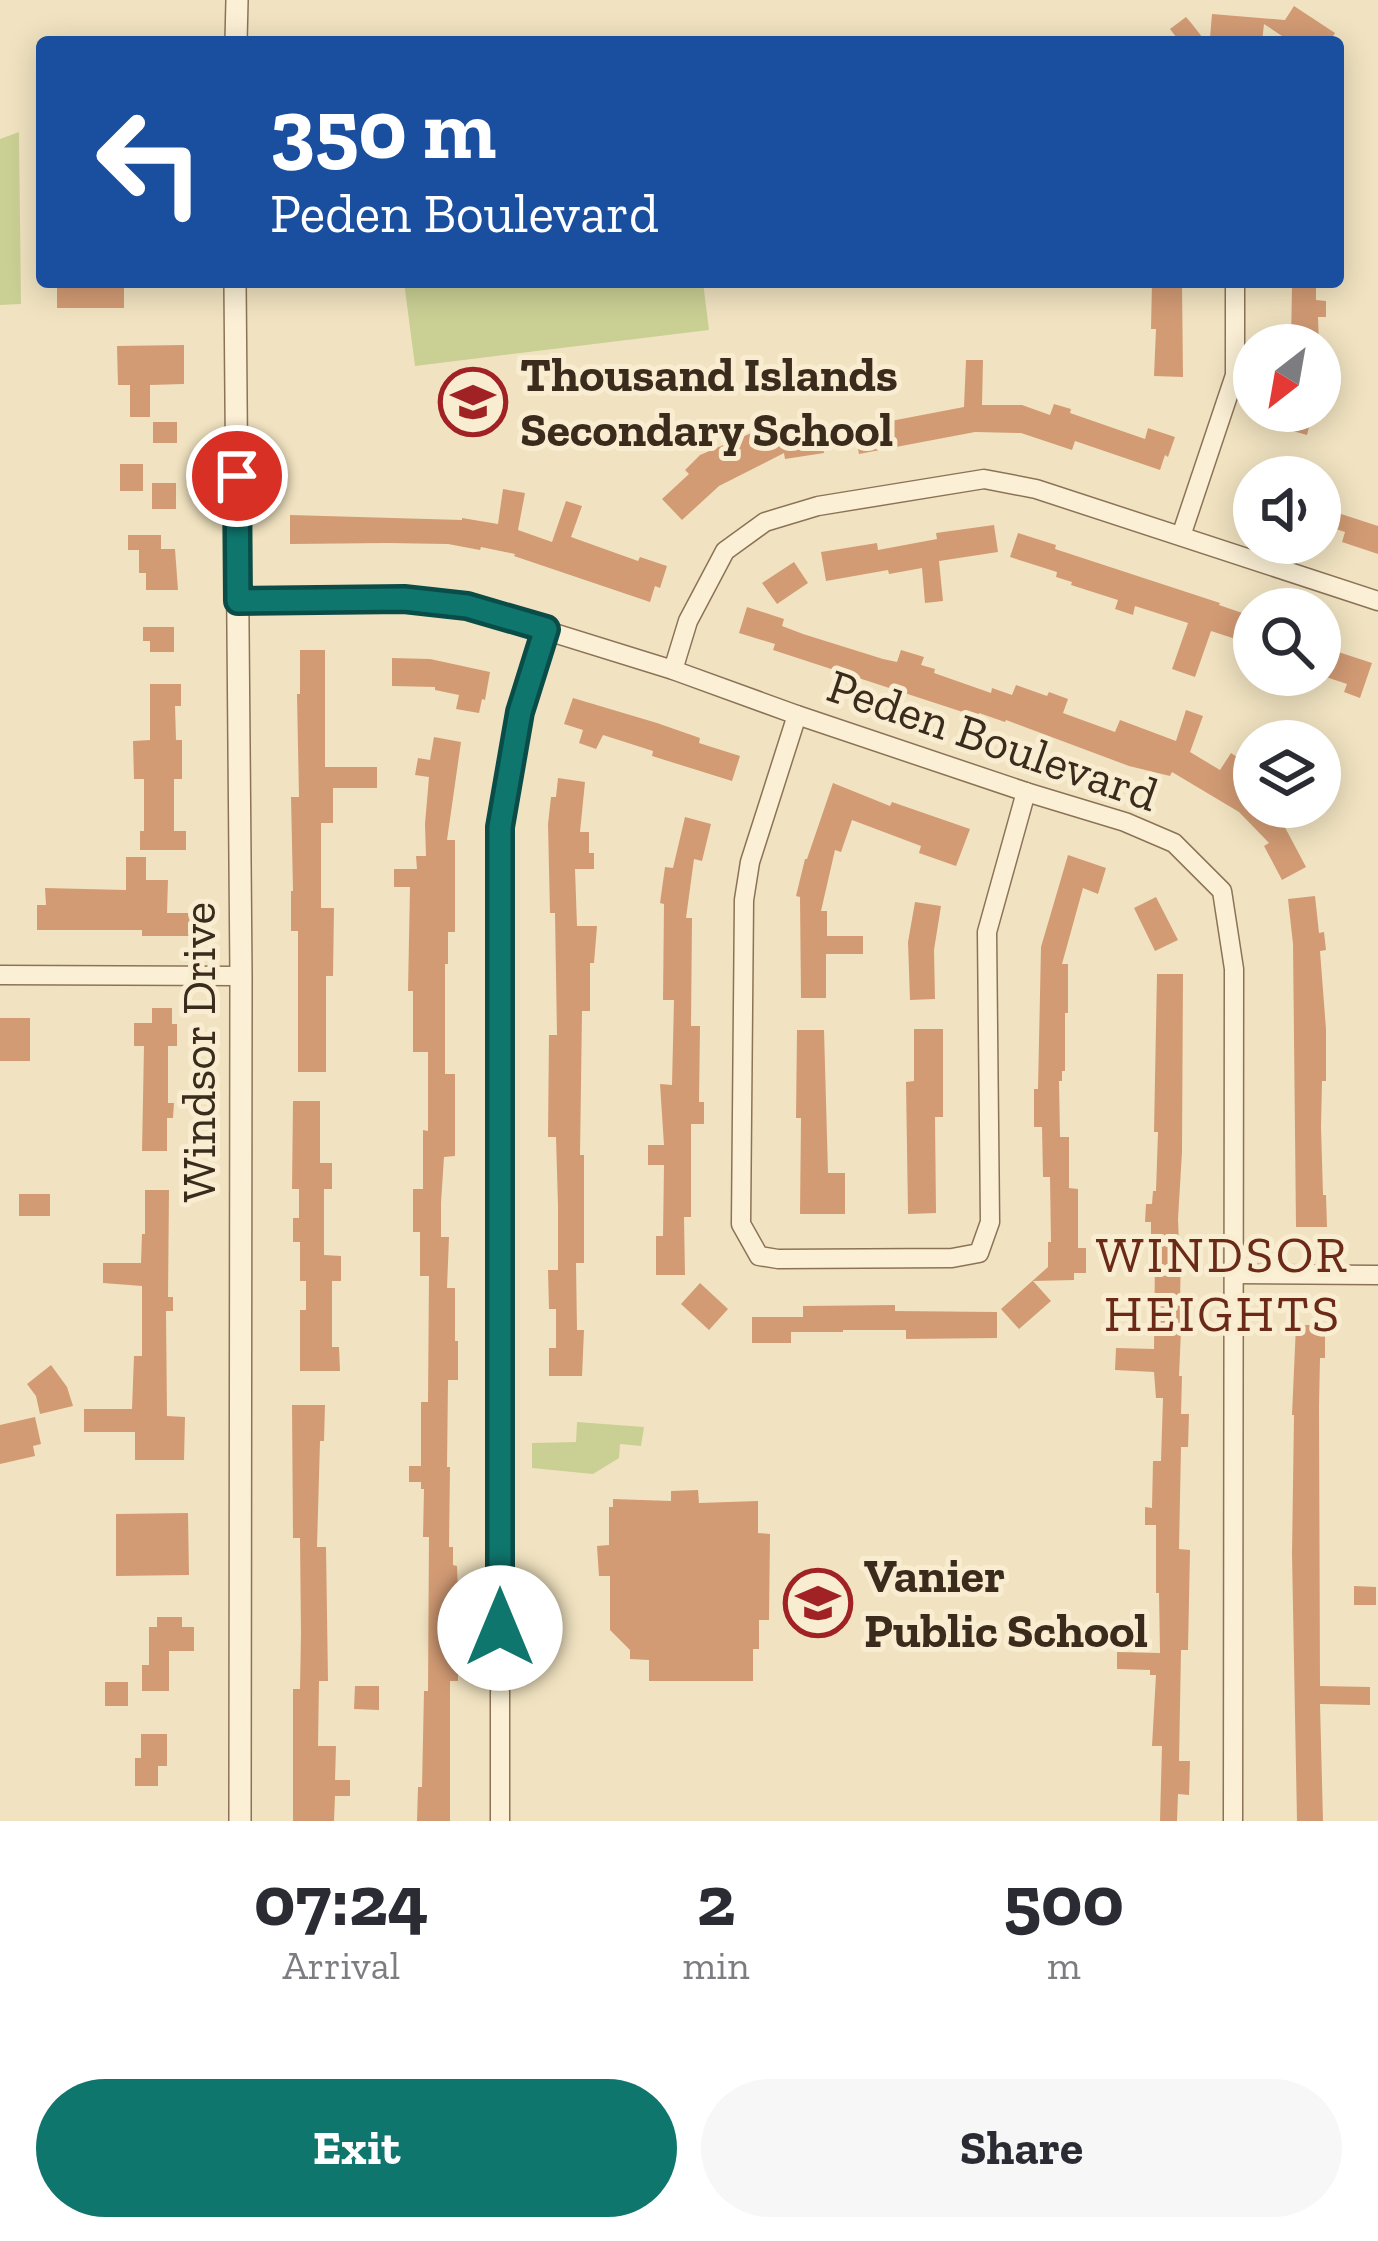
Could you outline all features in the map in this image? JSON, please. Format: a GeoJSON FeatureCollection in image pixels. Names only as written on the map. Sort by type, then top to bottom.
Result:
{"type":"FeatureCollection","features":[{"type":"Feature","properties":{"kind":"street"},"geometry":{"type":"LineString","coordinates":[[236,36],[237,0]]}},
{"type":"Feature","properties":{"kind":"street","name":"Windsor Drive"},"geometry":{"type":"LineString","coordinates":[[235,288],[241,976],[240,1821]]}},
{"type":"Feature","properties":{"kind":"street"},"geometry":{"type":"LineString","coordinates":[[1181,536],[1234,375],[1235,288]]}},
{"type":"Feature","properties":{"kind":"street"},"geometry":{"type":"LineString","coordinates":[[673,670],[688,621],[725,551],[765,522],[818,506],[984,479],[1036,489],[1378,601]]}},
{"type":"Feature","properties":{"kind":"street","name":"Peden Boulevard"},"geometry":{"type":"LineString","coordinates":[[238,601],[404,599],[467,606],[546,629],[1125,822],[1174,843],[1222,891],[1234,969],[1233,1821]]}},
{"type":"Feature","properties":{"kind":"street"},"geometry":{"type":"LineString","coordinates":[[500,1821],[500,827],[520,712],[546,629]]}},
{"type":"Feature","properties":{"kind":"street"},"geometry":{"type":"LineString","coordinates":[[796,715],[744,900],[741,1224],[759,1256],[930,1258],[979,1253],[990,1222],[987,932],[1026,792]]}},
{"type":"Feature","properties":{"kind":"street"},"geometry":{"type":"LineString","coordinates":[[0,975],[241,976]]}},
{"type":"Feature","properties":{"kind":"street"},"geometry":{"type":"LineString","coordinates":[[1235,1274],[1378,1275]]}},
{"type":"Feature","properties":{"kind":"green space"},"geometry":{"type":"Polygon","coordinates":[[[19,132],[21,304],[0,305],[0,139],[19,132]]]}},
{"type":"Feature","properties":{"kind":"green space"},"geometry":{"type":"Polygon","coordinates":[[[405,288],[704,288],[709,330],[415,366],[405,288]]]}},
{"type":"Feature","properties":{"kind":"green space"},"geometry":{"type":"Polygon","coordinates":[[[577,1422],[644,1427],[641,1446],[620,1444],[619,1458],[593,1474],[532,1468],[532,1443],[576,1442],[577,1422]]]}},
{"type":"Feature","properties":{"kind":"building"},"geometry":{"type":"Polygon","coordinates":[[[1294,6],[1335,33],[1282,36],[1264,24],[1263,36],[1210,36],[1212,14],[1285,20],[1294,6]]]}},
{"type":"Feature","properties":{"kind":"building"},"geometry":{"type":"Polygon","coordinates":[[[1186,17],[1201,36],[1175,36],[1170,29],[1186,17]]]}},
{"type":"Feature","properties":{"kind":"building"},"geometry":{"type":"Polygon","coordinates":[[[57,288],[124,288],[124,308],[57,308],[57,288]]]}},
{"type":"Feature","properties":{"kind":"building"},"geometry":{"type":"Polygon","coordinates":[[[1152,288],[1182,288],[1183,377],[1154,376],[1156,329],[1151,329],[1152,288]]]}},
{"type":"Feature","properties":{"kind":"building"},"geometry":{"type":"Polygon","coordinates":[[[1292,288],[1316,288],[1316,300],[1326,301],[1326,317],[1318,317],[1318,324],[1291,324],[1292,288]]]}},
{"type":"Feature","properties":{"kind":"building"},"geometry":{"type":"Polygon","coordinates":[[[184,345],[184,384],[150,385],[150,417],[130,417],[130,385],[118,385],[117,346],[184,345]]]}},
{"type":"Feature","properties":{"kind":"building"},"geometry":{"type":"Polygon","coordinates":[[[966,360],[983,360],[982,405],[1022,405],[1050,415],[1054,404],[1145,439],[1148,428],[1175,437],[1168,457],[1165,455],[1160,470],[1075,441],[1072,450],[1021,433],[975,432],[859,454],[854,428],[964,407],[966,360]]]}},
{"type":"Feature","properties":{"kind":"building"},"geometry":{"type":"Polygon","coordinates":[[[153,422],[177,422],[177,443],[153,443],[153,422]]]}},
{"type":"Feature","properties":{"kind":"building"},"geometry":{"type":"Polygon","coordinates":[[[763,428],[767,436],[820,428],[824,453],[785,459],[784,453],[719,486],[682,520],[662,499],[689,474],[685,470],[700,455],[763,428]]]}},
{"type":"Feature","properties":{"kind":"building"},"geometry":{"type":"Polygon","coordinates":[[[120,464],[143,464],[143,491],[120,491],[120,464]]]}},
{"type":"Feature","properties":{"kind":"building"},"geometry":{"type":"Polygon","coordinates":[[[152,483],[176,483],[176,509],[152,509],[152,483]]]}},
{"type":"Feature","properties":{"kind":"building"},"geometry":{"type":"Polygon","coordinates":[[[503,489],[525,493],[518,530],[552,542],[566,501],[582,506],[571,537],[667,566],[660,588],[655,586],[650,602],[515,554],[481,547],[290,544],[290,515],[462,518],[498,524],[503,489]]]}},
{"type":"Feature","properties":{"kind":"building"},"geometry":{"type":"Polygon","coordinates":[[[1341,514],[1378,526],[1378,554],[1342,542],[1345,532],[1341,531],[1341,514]]]}},
{"type":"Feature","properties":{"kind":"building"},"geometry":{"type":"Polygon","coordinates":[[[994,525],[998,552],[939,561],[943,601],[925,603],[922,568],[826,581],[821,552],[877,543],[878,550],[937,539],[936,533],[994,525]]]}},
{"type":"Feature","properties":{"kind":"building"},"geometry":{"type":"Polygon","coordinates":[[[1018,533],[1220,603],[1233,610],[1233,638],[1211,631],[1195,677],[1172,669],[1188,623],[1135,606],[1133,615],[1115,609],[1118,600],[1010,557],[1018,533]]]}},
{"type":"Feature","properties":{"kind":"building"},"geometry":{"type":"Polygon","coordinates":[[[128,535],[161,535],[161,549],[175,549],[178,590],[146,590],[146,573],[139,573],[139,550],[128,550],[128,535]]]}},
{"type":"Feature","properties":{"kind":"building"},"geometry":{"type":"Polygon","coordinates":[[[794,562],[808,583],[777,604],[762,583],[794,562]]]}},
{"type":"Feature","properties":{"kind":"building"},"geometry":{"type":"Polygon","coordinates":[[[747,607],[784,619],[782,626],[883,659],[897,662],[901,650],[924,657],[921,665],[935,669],[934,673],[991,693],[992,688],[1012,695],[1016,685],[1047,696],[1049,692],[1068,699],[1063,713],[1115,732],[1120,720],[1176,741],[1186,710],[1203,716],[1190,752],[1220,770],[1233,754],[1233,808],[1172,772],[1170,776],[1129,766],[1006,720],[979,713],[978,717],[773,650],[775,644],[739,633],[747,607]]]}},
{"type":"Feature","properties":{"kind":"building"},"geometry":{"type":"Polygon","coordinates":[[[143,627],[174,627],[174,652],[150,652],[150,641],[143,641],[143,627]]]}},
{"type":"Feature","properties":{"kind":"building"},"geometry":{"type":"Polygon","coordinates":[[[300,650],[325,650],[325,767],[377,767],[377,788],[333,788],[333,823],[321,823],[321,908],[334,908],[333,976],[326,976],[326,1072],[298,1072],[291,797],[299,797],[300,650]]]}},
{"type":"Feature","properties":{"kind":"building"},"geometry":{"type":"Polygon","coordinates":[[[1341,653],[1372,663],[1360,698],[1344,692],[1347,684],[1341,682],[1341,653]]]}},
{"type":"Feature","properties":{"kind":"building"},"geometry":{"type":"Polygon","coordinates":[[[392,658],[430,659],[490,672],[479,713],[456,709],[459,695],[435,687],[392,686],[392,658]]]}},
{"type":"Feature","properties":{"kind":"building"},"geometry":{"type":"Polygon","coordinates":[[[150,684],[181,684],[181,706],[175,706],[176,740],[182,740],[182,779],[174,779],[174,831],[186,831],[186,850],[140,850],[144,779],[134,779],[133,741],[150,740],[150,684]]]}},
{"type":"Feature","properties":{"kind":"building"},"geometry":{"type":"Polygon","coordinates":[[[573,698],[657,723],[740,756],[732,781],[603,735],[596,749],[579,743],[583,730],[564,724],[573,698]]]}},
{"type":"Feature","properties":{"kind":"building"},"geometry":{"type":"Polygon","coordinates":[[[434,737],[461,742],[447,840],[455,840],[455,932],[448,932],[445,964],[445,1074],[455,1074],[455,1156],[444,1157],[441,1203],[441,1237],[449,1237],[447,1288],[455,1288],[458,1341],[458,1380],[448,1380],[447,1467],[449,1547],[453,1547],[453,1565],[457,1566],[458,1629],[453,1629],[453,1659],[458,1659],[458,1681],[450,1681],[450,1821],[417,1821],[424,1691],[428,1691],[429,1537],[423,1537],[424,1489],[421,1482],[409,1482],[409,1466],[421,1466],[421,1402],[428,1402],[429,1276],[420,1276],[413,1189],[423,1189],[428,1052],[413,1052],[413,991],[408,991],[410,887],[394,887],[394,869],[417,869],[416,856],[426,856],[429,777],[415,775],[418,758],[430,760],[434,737]]]}},
{"type":"Feature","properties":{"kind":"building"},"geometry":{"type":"Polygon","coordinates":[[[558,778],[585,782],[580,832],[589,832],[594,869],[575,869],[577,926],[597,926],[594,963],[590,963],[590,1011],[582,1011],[584,1263],[576,1263],[577,1330],[584,1330],[582,1376],[549,1376],[549,1348],[556,1348],[556,1309],[549,1309],[548,1270],[558,1270],[558,1206],[556,1137],[548,1137],[549,1035],[557,1035],[548,824],[558,778]]]}},
{"type":"Feature","properties":{"kind":"building"},"geometry":{"type":"Polygon","coordinates":[[[833,783],[890,806],[892,802],[970,829],[956,866],[919,853],[921,846],[852,820],[841,852],[835,850],[821,911],[827,911],[827,936],[863,936],[863,954],[826,954],[826,998],[801,998],[800,897],[796,896],[833,783]]]}},
{"type":"Feature","properties":{"kind":"building"},"geometry":{"type":"Polygon","coordinates":[[[685,817],[711,824],[702,861],[694,859],[686,918],[692,918],[691,1026],[700,1026],[699,1102],[704,1102],[704,1124],[691,1124],[691,1217],[684,1217],[685,1275],[656,1275],[656,1236],[663,1236],[664,1165],[648,1165],[648,1145],[664,1145],[660,1084],[672,1085],[674,1000],[663,1000],[664,904],[660,903],[665,867],[673,868],[685,817]]]}},
{"type":"Feature","properties":{"kind":"building"},"geometry":{"type":"Polygon","coordinates":[[[1254,828],[1285,828],[1306,867],[1282,880],[1264,846],[1269,843],[1254,828]]]}},
{"type":"Feature","properties":{"kind":"building"},"geometry":{"type":"Polygon","coordinates":[[[1068,855],[1106,868],[1098,894],[1083,888],[1062,964],[1068,964],[1068,1013],[1065,1071],[1059,1081],[1060,1137],[1069,1137],[1069,1188],[1078,1189],[1078,1248],[1086,1248],[1086,1273],[1074,1273],[1074,1280],[1033,1281],[1051,1301],[1019,1329],[1001,1309],[1048,1267],[1051,1242],[1050,1177],[1043,1177],[1042,1127],[1034,1127],[1034,1089],[1038,1089],[1041,947],[1068,855]]]}},
{"type":"Feature","properties":{"kind":"building"},"geometry":{"type":"Polygon","coordinates":[[[126,857],[146,857],[146,880],[168,880],[167,913],[192,913],[192,936],[142,936],[142,930],[37,930],[37,905],[46,905],[45,888],[126,890],[126,857]]]}},
{"type":"Feature","properties":{"kind":"building"},"geometry":{"type":"Polygon","coordinates":[[[1315,896],[1326,950],[1320,951],[1326,1029],[1321,1127],[1327,1227],[1296,1227],[1293,944],[1288,899],[1315,896]]]}},
{"type":"Feature","properties":{"kind":"building"},"geometry":{"type":"Polygon","coordinates":[[[1156,897],[1178,940],[1155,951],[1134,908],[1156,897]]]}},
{"type":"Feature","properties":{"kind":"building"},"geometry":{"type":"Polygon","coordinates":[[[915,902],[941,906],[934,950],[935,999],[910,1000],[908,942],[915,902]]]}},
{"type":"Feature","properties":{"kind":"building"},"geometry":{"type":"Polygon","coordinates":[[[1157,974],[1183,974],[1179,1376],[1181,1414],[1189,1414],[1188,1447],[1181,1447],[1179,1549],[1190,1550],[1188,1650],[1181,1650],[1179,1761],[1190,1761],[1189,1795],[1178,1794],[1177,1821],[1160,1821],[1162,1746],[1152,1746],[1156,1675],[1150,1675],[1150,1670],[1117,1669],[1117,1652],[1160,1653],[1156,1525],[1145,1525],[1145,1507],[1152,1508],[1153,1461],[1161,1461],[1163,1398],[1156,1398],[1154,1372],[1115,1370],[1116,1348],[1154,1349],[1155,1257],[1151,1257],[1151,1222],[1145,1222],[1146,1204],[1152,1204],[1156,1191],[1157,974]]]}},
{"type":"Feature","properties":{"kind":"building"},"geometry":{"type":"Polygon","coordinates":[[[152,1008],[172,1008],[172,1024],[177,1024],[177,1046],[168,1046],[168,1103],[174,1103],[173,1118],[167,1118],[167,1151],[142,1151],[144,1046],[134,1046],[134,1023],[152,1023],[152,1008]]]}},
{"type":"Feature","properties":{"kind":"building"},"geometry":{"type":"Polygon","coordinates":[[[0,1018],[30,1018],[30,1061],[0,1061],[0,1018]]]}},
{"type":"Feature","properties":{"kind":"building"},"geometry":{"type":"Polygon","coordinates":[[[914,1029],[943,1029],[943,1117],[935,1117],[936,1213],[908,1214],[906,1082],[914,1081],[914,1029]]]}},
{"type":"Feature","properties":{"kind":"building"},"geometry":{"type":"Polygon","coordinates":[[[797,1030],[824,1030],[828,1173],[845,1173],[845,1214],[800,1214],[797,1030]]]}},
{"type":"Feature","properties":{"kind":"building"},"geometry":{"type":"Polygon","coordinates":[[[293,1101],[320,1101],[320,1163],[332,1163],[332,1189],[324,1189],[324,1255],[341,1256],[341,1281],[332,1281],[332,1347],[339,1347],[340,1371],[300,1371],[300,1310],[306,1310],[306,1281],[300,1281],[300,1242],[293,1242],[299,1189],[292,1189],[293,1101]]]}},
{"type":"Feature","properties":{"kind":"building"},"geometry":{"type":"Polygon","coordinates":[[[145,1190],[169,1190],[168,1297],[173,1297],[173,1311],[166,1311],[167,1416],[185,1417],[184,1460],[135,1460],[135,1432],[84,1432],[84,1409],[132,1409],[134,1356],[142,1356],[142,1286],[103,1283],[103,1263],[141,1263],[145,1190]]]}},
{"type":"Feature","properties":{"kind":"building"},"geometry":{"type":"Polygon","coordinates":[[[19,1194],[50,1194],[50,1216],[19,1216],[19,1194]]]}},
{"type":"Feature","properties":{"kind":"building"},"geometry":{"type":"Polygon","coordinates":[[[700,1283],[728,1309],[709,1330],[681,1304],[700,1283]]]}},
{"type":"Feature","properties":{"kind":"building"},"geometry":{"type":"Polygon","coordinates":[[[895,1305],[895,1311],[997,1312],[997,1338],[906,1339],[906,1330],[843,1330],[791,1332],[791,1343],[752,1343],[752,1317],[803,1317],[803,1306],[895,1305]]]}},
{"type":"Feature","properties":{"kind":"building"},"geometry":{"type":"Polygon","coordinates":[[[1296,1325],[1325,1325],[1319,1406],[1320,1686],[1370,1687],[1370,1705],[1320,1704],[1323,1821],[1297,1821],[1292,1554],[1296,1325]]]}},
{"type":"Feature","properties":{"kind":"building"},"geometry":{"type":"Polygon","coordinates":[[[51,1365],[67,1387],[73,1406],[40,1414],[27,1384],[51,1365]]]}},
{"type":"Feature","properties":{"kind":"building"},"geometry":{"type":"Polygon","coordinates":[[[292,1405],[325,1405],[317,1547],[326,1547],[328,1681],[319,1681],[318,1746],[336,1746],[335,1780],[350,1780],[350,1796],[335,1796],[334,1821],[293,1821],[293,1689],[300,1689],[301,1634],[300,1538],[293,1538],[292,1405]]]}},
{"type":"Feature","properties":{"kind":"building"},"geometry":{"type":"Polygon","coordinates":[[[35,1417],[41,1444],[33,1446],[35,1456],[0,1464],[0,1425],[35,1417]]]}},
{"type":"Feature","properties":{"kind":"building"},"geometry":{"type":"Polygon","coordinates":[[[698,1490],[699,1503],[758,1501],[758,1533],[770,1534],[769,1620],[759,1620],[753,1681],[649,1681],[649,1660],[630,1659],[630,1650],[610,1630],[610,1576],[599,1576],[597,1546],[609,1545],[613,1499],[671,1501],[671,1491],[698,1490]]]}},
{"type":"Feature","properties":{"kind":"building"},"geometry":{"type":"Polygon","coordinates":[[[188,1513],[189,1575],[116,1576],[116,1514],[188,1513]]]}},
{"type":"Feature","properties":{"kind":"building"},"geometry":{"type":"Polygon","coordinates":[[[1354,1586],[1376,1587],[1376,1605],[1354,1605],[1354,1586]]]}},
{"type":"Feature","properties":{"kind":"building"},"geometry":{"type":"Polygon","coordinates":[[[157,1617],[182,1617],[182,1627],[194,1627],[194,1651],[169,1651],[169,1691],[142,1691],[142,1665],[149,1665],[149,1627],[157,1627],[157,1617]]]}},
{"type":"Feature","properties":{"kind":"building"},"geometry":{"type":"Polygon","coordinates":[[[105,1682],[128,1682],[128,1706],[105,1706],[105,1682]]]}},
{"type":"Feature","properties":{"kind":"building"},"geometry":{"type":"Polygon","coordinates":[[[355,1686],[379,1686],[379,1710],[354,1709],[355,1686]]]}},
{"type":"Feature","properties":{"kind":"building"},"geometry":{"type":"Polygon","coordinates":[[[141,1734],[167,1734],[167,1766],[158,1766],[158,1786],[135,1786],[141,1734]]]}},
{"type":"Feature","properties":{"kind":"place","name":"Thousand Islands Secondary School"},"geometry":{"type":"Point","coordinates":[473,402]}},
{"type":"Feature","properties":{"kind":"place","name":"Vanier Public School"},"geometry":{"type":"Point","coordinates":[818,1603]}},
{"type":"Feature","properties":{"kind":"district","name":"WINDSOR HEIGHTS"},"geometry":{"type":"Point","coordinates":[1223,1283]}},
{"type":"Feature","properties":{"kind":"route"},"geometry":{"type":"LineString","coordinates":[[237,476],[238,601],[404,599],[467,606],[546,629],[520,712],[500,827],[500,1628]]}}]}
